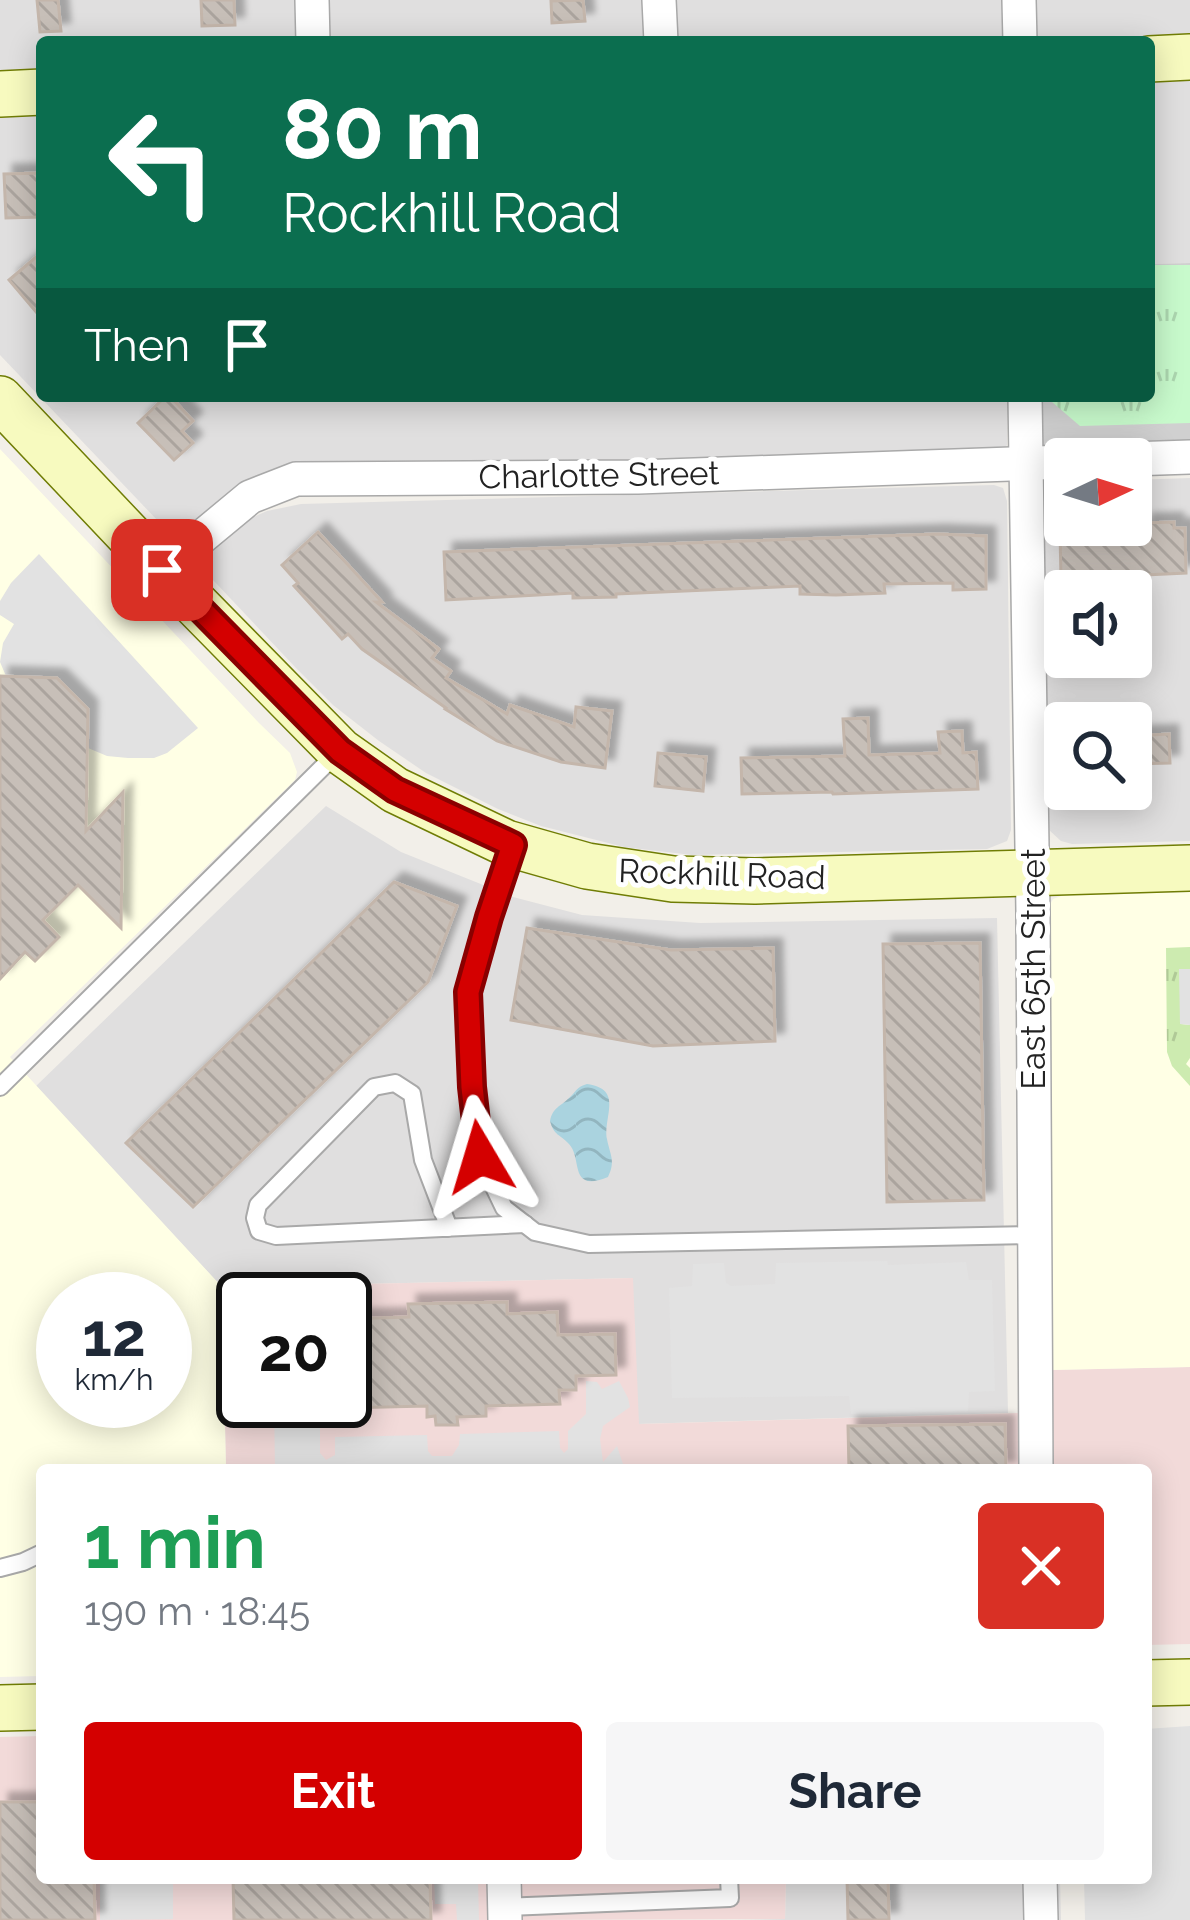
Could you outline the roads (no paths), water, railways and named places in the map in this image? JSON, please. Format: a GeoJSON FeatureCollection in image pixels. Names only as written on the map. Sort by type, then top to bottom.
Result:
{"type":"FeatureCollection","features":[{"type":"Feature","properties":{"kind":"main road"},"geometry":{"type":"LineString","coordinates":[[1155,59],[1190,57]]}},
{"type":"Feature","properties":{"kind":"main road"},"geometry":{"type":"LineString","coordinates":[[0,94],[36,92]]}},
{"type":"Feature","properties":{"kind":"main road","name":"Rockhill Road"},"geometry":{"type":"LineString","coordinates":[[0,399],[340,751],[395,790],[513,845],[586,866],[673,879],[755,881],[1190,868]]}},
{"type":"Feature","properties":{"kind":"main road"},"geometry":{"type":"LineString","coordinates":[[1152,1683],[1190,1682]]}},
{"type":"Feature","properties":{"kind":"main road"},"geometry":{"type":"LineString","coordinates":[[0,1708],[36,1708]]}},
{"type":"Feature","properties":{"kind":"street"},"geometry":{"type":"LineString","coordinates":[[312,0],[313,36]]}},
{"type":"Feature","properties":{"kind":"street"},"geometry":{"type":"LineString","coordinates":[[659,0],[661,36]]}},
{"type":"Feature","properties":{"kind":"street"},"geometry":{"type":"LineString","coordinates":[[1019,0],[1019,36]]}},
{"type":"Feature","properties":{"kind":"street","name":"East 65th Street"},"geometry":{"type":"LineString","coordinates":[[1025,402],[1036,1464]]}},
{"type":"Feature","properties":{"kind":"street"},"geometry":{"type":"LineString","coordinates":[[1152,458],[1190,457]]}},
{"type":"Feature","properties":{"kind":"street","name":"Charlotte Street"},"geometry":{"type":"LineString","coordinates":[[162,570],[250,497],[296,479],[638,476],[1044,463]]}},
{"type":"Feature","properties":{"kind":"street"},"geometry":{"type":"LineString","coordinates":[[1040,1884],[1041,1920]]}},
{"type":"Feature","properties":{"kind":"lane"},"geometry":{"type":"LineString","coordinates":[[0,1087],[340,751]]}},
{"type":"Feature","properties":{"kind":"lane"},"geometry":{"type":"LineString","coordinates":[[513,845],[468,992],[472,1087],[480,1157],[504,1208],[535,1232],[589,1244],[1034,1235]]}},
{"type":"Feature","properties":{"kind":"lane"},"geometry":{"type":"LineString","coordinates":[[449,1228],[422,1160],[412,1094],[395,1083],[374,1087],[258,1205],[255,1218],[259,1231],[276,1236],[449,1228],[525,1224]]}},
{"type":"Feature","properties":{"kind":"lane"},"geometry":{"type":"LineString","coordinates":[[0,1568],[36,1556]]}},
{"type":"Feature","properties":{"kind":"lane"},"geometry":{"type":"LineString","coordinates":[[505,1902],[730,1898],[729,1884]]}},
{"type":"Feature","properties":{"kind":"water"},"geometry":{"type":"Polygon","coordinates":[[[587,1084],[609,1098],[607,1139],[612,1167],[608,1177],[595,1181],[582,1178],[573,1150],[550,1121],[557,1108],[587,1084]]]}}]}
